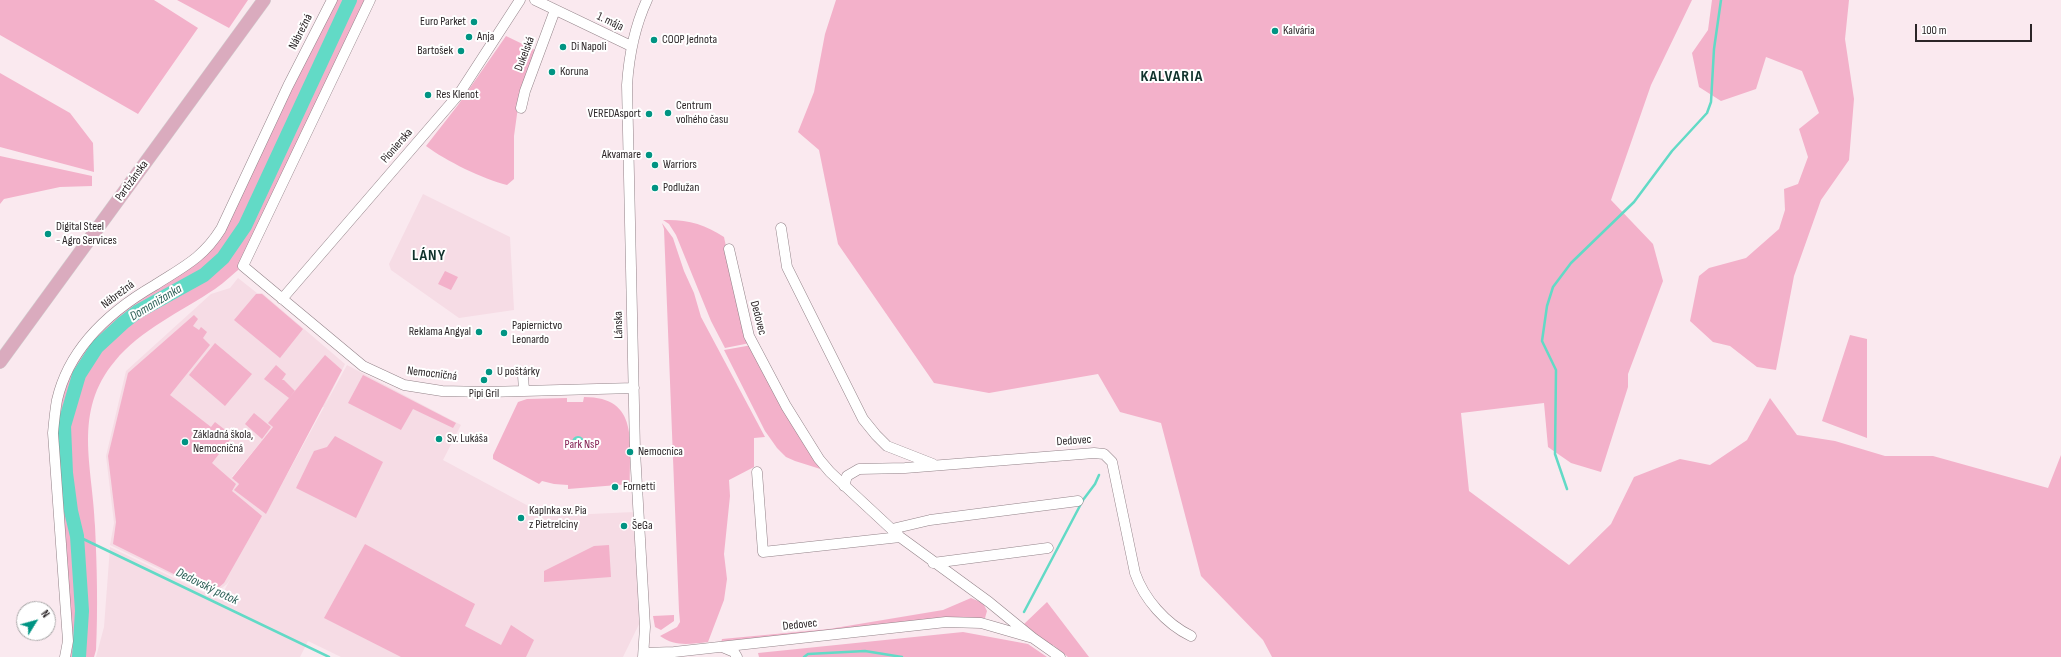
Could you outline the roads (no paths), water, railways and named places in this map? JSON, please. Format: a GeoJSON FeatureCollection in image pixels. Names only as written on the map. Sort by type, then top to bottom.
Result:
{"type":"FeatureCollection","features":[{"type":"Feature","properties":{"kind":"main road","name":"Partizánska"},"geometry":{"type":"LineString","coordinates":[[0,362],[264,0]]}},
{"type":"Feature","properties":{"kind":"street","name":"Nábrežná"},"geometry":{"type":"LineString","coordinates":[[65,657],[68,641],[53,433],[58,400],[68,372],[80,348],[114,313],[142,292],[196,260],[212,244],[221,229],[278,107],[332,0]]}},
{"type":"Feature","properties":{"kind":"street","name":"Nemocničná"},"geometry":{"type":"LineString","coordinates":[[370,0],[243,266],[363,366],[404,385],[442,391],[524,391],[634,388]]}},
{"type":"Feature","properties":{"kind":"street","name":"Pionierska"},"geometry":{"type":"LineString","coordinates":[[282,299],[419,146],[459,94],[520,0]]}},
{"type":"Feature","properties":{"kind":"street","name":"1. mája"},"geometry":{"type":"LineString","coordinates":[[536,0],[631,46]]}},
{"type":"Feature","properties":{"kind":"street","name":"Lánska"},"geometry":{"type":"LineString","coordinates":[[644,655],[645,627],[635,451],[627,113],[628,65],[631,46],[636,26],[647,0]]}},
{"type":"Feature","properties":{"kind":"street","name":"Dukelská"},"geometry":{"type":"LineString","coordinates":[[521,108],[524,91],[555,10]]}},
{"type":"Feature","properties":{"kind":"street"},"geometry":{"type":"LineString","coordinates":[[781,228],[784,257],[789,271],[863,419],[876,436],[887,446],[933,464]]}},
{"type":"Feature","properties":{"kind":"street","name":"Dedovec"},"geometry":{"type":"LineString","coordinates":[[729,249],[750,340],[782,400],[819,459],[844,486],[900,537],[990,602],[1060,657]]}},
{"type":"Feature","properties":{"kind":"street"},"geometry":{"type":"LineString","coordinates":[[523,375],[524,391]]}},
{"type":"Feature","properties":{"kind":"street","name":"Dedovec"},"geometry":{"type":"LineString","coordinates":[[819,459],[826,466],[835,471],[905,468],[933,464],[1094,453],[1108,455],[1114,470],[1137,578],[1147,595],[1162,614],[1180,630],[1191,636]]}},
{"type":"Feature","properties":{"kind":"street"},"geometry":{"type":"LineString","coordinates":[[844,486],[847,476],[859,469]]}},
{"type":"Feature","properties":{"kind":"street"},"geometry":{"type":"LineString","coordinates":[[757,472],[763,552],[900,537]]}},
{"type":"Feature","properties":{"kind":"street"},"geometry":{"type":"LineString","coordinates":[[892,529],[930,520],[1078,500]]}},
{"type":"Feature","properties":{"kind":"street"},"geometry":{"type":"LineString","coordinates":[[934,563],[1048,548]]}},
{"type":"Feature","properties":{"kind":"street"},"geometry":{"type":"LineString","coordinates":[[981,623],[991,621],[996,616],[996,611],[990,602]]}},
{"type":"Feature","properties":{"kind":"street","name":"Dedovec"},"geometry":{"type":"LineString","coordinates":[[644,655],[946,622],[981,623],[1034,638]]}},
{"type":"Feature","properties":{"kind":"street"},"geometry":{"type":"LineString","coordinates":[[720,647],[728,648],[737,656]]}},
{"type":"Feature","properties":{"kind":"waterway","name":"Domanižanka"},"geometry":{"type":"LineString","coordinates":[[79,657],[82,611],[77,536],[71,511],[66,473],[64,426],[79,375],[97,347],[123,323],[137,312],[204,275],[223,258],[245,226],[350,0]]}},
{"type":"Feature","properties":{"kind":"waterway"},"geometry":{"type":"LineString","coordinates":[[1567,489],[1555,454],[1556,370],[1542,341],[1547,306],[1553,287],[1571,263],[1634,202],[1672,151],[1707,113],[1711,102],[1714,49],[1721,0]]}},
{"type":"Feature","properties":{"kind":"waterway"},"geometry":{"type":"LineString","coordinates":[[1024,612],[1083,500],[1095,484],[1099,475]]}},
{"type":"Feature","properties":{"kind":"waterway","name":"Dedovský potok"},"geometry":{"type":"LineString","coordinates":[[77,536],[329,657]]}},
{"type":"Feature","properties":{"kind":"waterway","name":"Dedovský potok"},"geometry":{"type":"LineString","coordinates":[[804,657],[808,654],[865,651],[902,657]]}},
{"type":"Feature","properties":{"kind":"place","name":"Euro Parket"},"geometry":{"type":"Point","coordinates":[474,22]}},
{"type":"Feature","properties":{"kind":"place","name":"Kalvária"},"geometry":{"type":"Point","coordinates":[1275,31]}},
{"type":"Feature","properties":{"kind":"place","name":"Anja"},"geometry":{"type":"Point","coordinates":[469,37]}},
{"type":"Feature","properties":{"kind":"place","name":"COOP Jednota"},"geometry":{"type":"Point","coordinates":[654,40]}},
{"type":"Feature","properties":{"kind":"place","name":"Di Napoli"},"geometry":{"type":"Point","coordinates":[563,47]}},
{"type":"Feature","properties":{"kind":"place","name":"Bartošek"},"geometry":{"type":"Point","coordinates":[461,51]}},
{"type":"Feature","properties":{"kind":"place","name":"Koruna"},"geometry":{"type":"Point","coordinates":[552,72]}},
{"type":"Feature","properties":{"kind":"place","name":"Res Klenot"},"geometry":{"type":"Point","coordinates":[428,95]}},
{"type":"Feature","properties":{"kind":"place","name":"Centrum voľného času"},"geometry":{"type":"Point","coordinates":[668,113]}},
{"type":"Feature","properties":{"kind":"place","name":"VEREDAsport"},"geometry":{"type":"Point","coordinates":[649,114]}},
{"type":"Feature","properties":{"kind":"place","name":"Akvamare"},"geometry":{"type":"Point","coordinates":[649,155]}},
{"type":"Feature","properties":{"kind":"place","name":"Warriors"},"geometry":{"type":"Point","coordinates":[655,165]}},
{"type":"Feature","properties":{"kind":"place","name":"Podlužan"},"geometry":{"type":"Point","coordinates":[655,188]}},
{"type":"Feature","properties":{"kind":"place","name":"Digital Steel - Agro Services"},"geometry":{"type":"Point","coordinates":[48,234]}},
{"type":"Feature","properties":{"kind":"place","name":"Reklama Angyal"},"geometry":{"type":"Point","coordinates":[479,332]}},
{"type":"Feature","properties":{"kind":"place","name":"Papiernictvo Leonardo"},"geometry":{"type":"Point","coordinates":[504,333]}},
{"type":"Feature","properties":{"kind":"place","name":"U poštárky"},"geometry":{"type":"Point","coordinates":[489,372]}},
{"type":"Feature","properties":{"kind":"place","name":"Pipi Gril"},"geometry":{"type":"Point","coordinates":[484,380]}},
{"type":"Feature","properties":{"kind":"place","name":"Sv. Lukáša"},"geometry":{"type":"Point","coordinates":[439,439]}},
{"type":"Feature","properties":{"kind":"place","name":"Základná škola, Nemocničná"},"geometry":{"type":"Point","coordinates":[185,442]}},
{"type":"Feature","properties":{"kind":"place","name":"Nemocnica"},"geometry":{"type":"Point","coordinates":[630,452]}},
{"type":"Feature","properties":{"kind":"place","name":"Fornetti"},"geometry":{"type":"Point","coordinates":[615,487]}},
{"type":"Feature","properties":{"kind":"place","name":"Kaplnka sv. Pia z Pietrelciny"},"geometry":{"type":"Point","coordinates":[521,518]}},
{"type":"Feature","properties":{"kind":"place","name":"ŠeGa"},"geometry":{"type":"Point","coordinates":[624,526]}},
{"type":"Feature","properties":{"kind":"district","name":"KALVARIA"},"geometry":{"type":"Point","coordinates":[1172,77]}},
{"type":"Feature","properties":{"kind":"district","name":"LÁNY"},"geometry":{"type":"Point","coordinates":[429,256]}},
{"type":"Feature","properties":{"kind":"park label","name":"Park NsP"},"geometry":{"type":"Point","coordinates":[582,445]}}]}
